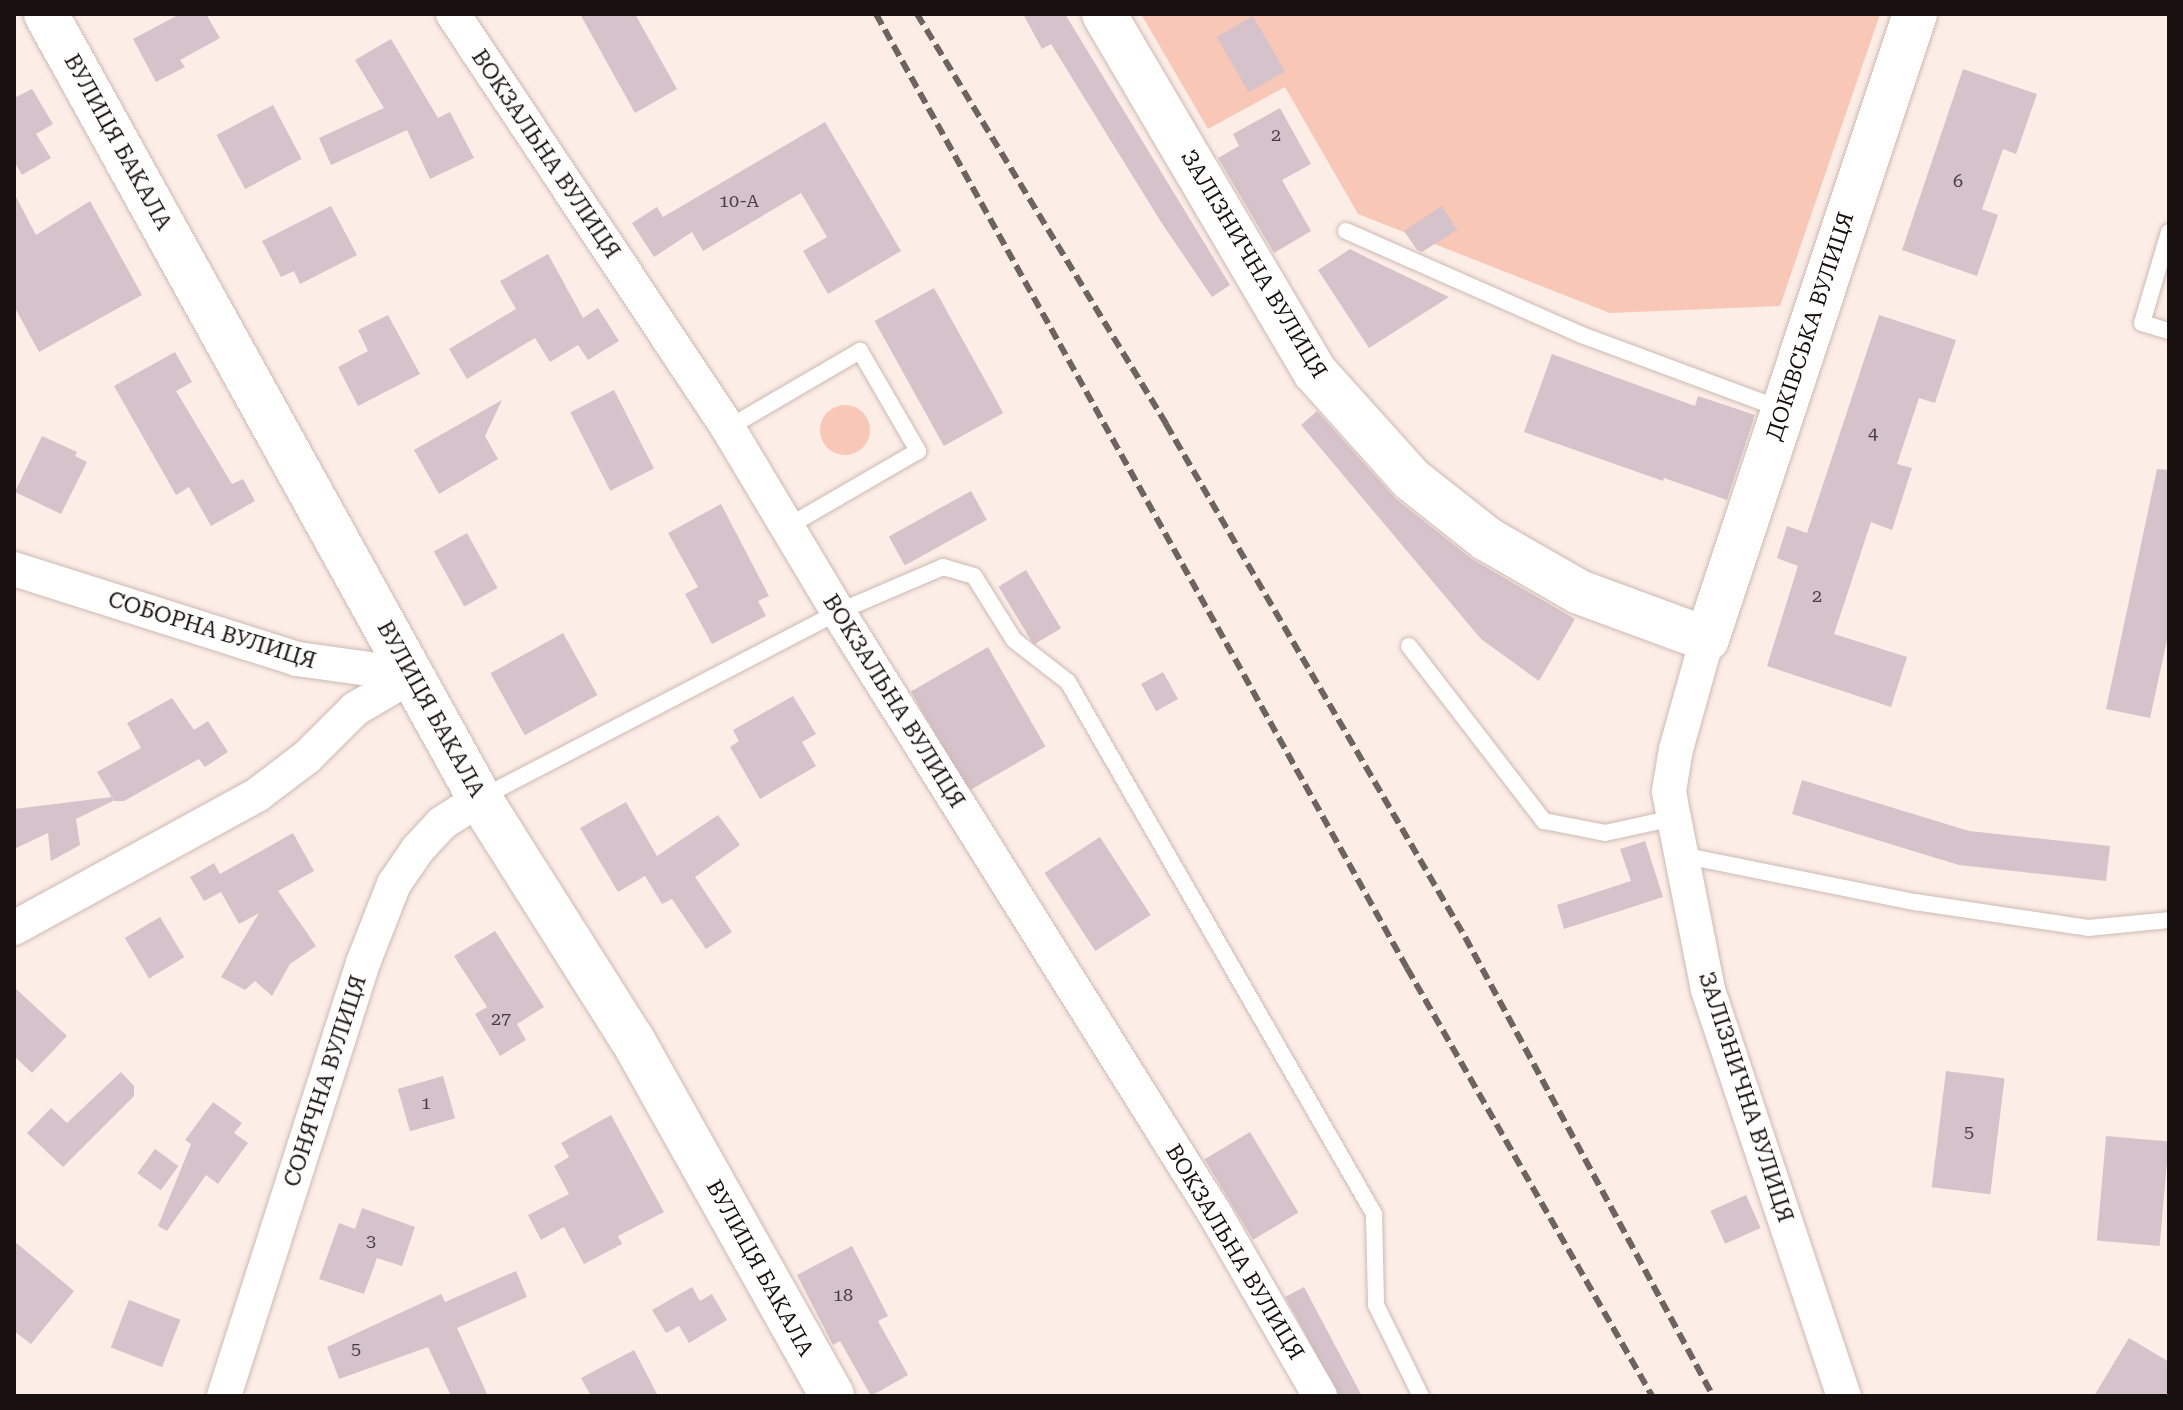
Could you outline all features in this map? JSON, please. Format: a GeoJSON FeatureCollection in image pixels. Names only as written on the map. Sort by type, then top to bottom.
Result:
{"type":"FeatureCollection","features":[{"type":"Feature","properties":{"kind":"street","name":"ВУЛИЦЯ БАКАЛА"},"geometry":{"type":"LineString","coordinates":[[46,14],[480,799],[632,1039],[832,1396]]}},
{"type":"Feature","properties":{"kind":"street","name":"ВОКЗАЛЬНА ВУЛИЦЯ"},"geometry":{"type":"LineString","coordinates":[[453,14],[728,428],[838,612],[1215,1214],[1320,1396]]}},
{"type":"Feature","properties":{"kind":"street","name":"ЗАЛІЗНИЧНА ВУЛИЦЯ"},"geometry":{"type":"LineString","coordinates":[[1104,14],[1315,372],[1411,479],[1487,539],[1579,592],[1707,639],[1676,749],[1669,791],[1708,990],[1844,1396]]}},
{"type":"Feature","properties":{"kind":"street","name":"ДОКІВСЬКА ВУЛИЦЯ"},"geometry":{"type":"LineString","coordinates":[[1707,639],[1915,14]]}},
{"type":"Feature","properties":{"kind":"street","name":"СОБОРНА ВУЛИЦЯ"},"geometry":{"type":"LineString","coordinates":[[14,569],[297,659],[413,675]]}},
{"type":"Feature","properties":{"kind":"street"},"geometry":{"type":"LineString","coordinates":[[14,928],[257,795],[307,757],[355,709],[413,675]]}},
{"type":"Feature","properties":{"kind":"street","name":"СОНЯЧНА ВУЛИЦЯ"},"geometry":{"type":"LineString","coordinates":[[224,1396],[363,963],[394,884],[418,849],[442,823],[480,799]]}},
{"type":"Feature","properties":{"kind":"lane"},"geometry":{"type":"LineString","coordinates":[[1346,231],[1582,335],[1782,410]]}},
{"type":"Feature","properties":{"kind":"lane"},"geometry":{"type":"LineString","coordinates":[[2169,232],[2142,323],[2169,331]]}},
{"type":"Feature","properties":{"kind":"lane"},"geometry":{"type":"LineString","coordinates":[[728,428],[860,351],[918,451],[787,527]]}},
{"type":"Feature","properties":{"kind":"lane"},"geometry":{"type":"LineString","coordinates":[[480,799],[838,612],[943,567],[974,576],[1014,640],[1068,682],[1374,1214],[1376,1305],[1421,1396]]}},
{"type":"Feature","properties":{"kind":"lane"},"geometry":{"type":"LineString","coordinates":[[1409,646],[1544,821],[1605,833],[1674,818]]}},
{"type":"Feature","properties":{"kind":"lane"},"geometry":{"type":"LineString","coordinates":[[1681,855],[1915,902],[2088,928],[2169,920]]}},
{"type":"Feature","properties":{"kind":"shaded area"},"geometry":{"type":"Polygon","coordinates":[[[1141,14],[1880,14],[1780,306],[1610,313],[1358,214],[1285,87],[1208,129],[1141,14]]]}},
{"type":"Feature","properties":{"kind":"shaded area"},"geometry":{"type":"Polygon","coordinates":[[[845,405],[863,412],[870,430],[863,448],[845,455],[827,448],[820,430],[827,412],[845,405]]]}},
{"type":"Feature","properties":{"kind":"building"},"geometry":{"type":"Polygon","coordinates":[[[180,14],[206,14],[220,38],[180,60],[185,67],[156,82],[133,39],[180,14]]]}},
{"type":"Feature","properties":{"kind":"building"},"geometry":{"type":"Polygon","coordinates":[[[580,14],[635,14],[677,89],[635,113],[580,14]]]}},
{"type":"Feature","properties":{"kind":"building"},"geometry":{"type":"Polygon","coordinates":[[[1023,14],[1065,14],[1230,285],[1212,297],[1161,222],[1051,44],[1042,49],[1023,14]]]}},
{"type":"Feature","properties":{"kind":"building"},"geometry":{"type":"Polygon","coordinates":[[[1253,16],[1285,71],[1249,92],[1217,37],[1253,16]]]}},
{"type":"Feature","properties":{"kind":"building"},"geometry":{"type":"Polygon","coordinates":[[[391,39],[438,118],[450,112],[474,158],[430,179],[407,130],[331,165],[319,138],[384,108],[355,60],[391,39]]]}},
{"type":"Feature","properties":{"kind":"building"},"geometry":{"type":"Polygon","coordinates":[[[1963,69],[2037,94],[2016,154],[2003,149],[1982,209],[1998,215],[1977,276],[1902,250],[1963,69]]]}},
{"type":"Feature","properties":{"kind":"building"},"geometry":{"type":"Polygon","coordinates":[[[32,89],[53,124],[36,134],[51,158],[22,175],[14,161],[14,98],[32,89]]]}},
{"type":"Feature","properties":{"kind":"building"},"geometry":{"type":"Polygon","coordinates":[[[273,105],[302,159],[245,189],[216,135],[273,105]]]}},
{"type":"Feature","properties":{"kind":"building"},"geometry":{"type":"Polygon","coordinates":[[[1280,108],[1311,164],[1282,180],[1311,231],[1274,253],[1218,158],[1239,146],[1233,134],[1280,108]]]}},
{"type":"Feature","properties":{"kind":"building"},"geometry":{"type":"Polygon","coordinates":[[[825,122],[901,251],[828,294],[803,251],[827,237],[801,193],[703,251],[692,232],[654,257],[632,223],[657,207],[663,217],[825,122]]]}},
{"type":"Feature","properties":{"kind":"building"},"geometry":{"type":"Polygon","coordinates":[[[14,193],[36,235],[90,201],[142,295],[39,352],[14,306],[14,193]]]}},
{"type":"Feature","properties":{"kind":"building"},"geometry":{"type":"Polygon","coordinates":[[[331,206],[357,255],[300,284],[294,271],[281,277],[262,241],[331,206]]]}},
{"type":"Feature","properties":{"kind":"building"},"geometry":{"type":"Polygon","coordinates":[[[1442,206],[1457,230],[1422,252],[1417,250],[1404,231],[1442,206]]]}},
{"type":"Feature","properties":{"kind":"building"},"geometry":{"type":"Polygon","coordinates":[[[1350,249],[1449,297],[1369,348],[1318,270],[1350,249]]]}},
{"type":"Feature","properties":{"kind":"building"},"geometry":{"type":"Polygon","coordinates":[[[548,254],[583,318],[598,308],[619,341],[588,360],[578,345],[550,362],[535,338],[467,379],[449,349],[516,309],[500,281],[548,254]]]}},
{"type":"Feature","properties":{"kind":"building"},"geometry":{"type":"Polygon","coordinates":[[[934,288],[1003,413],[944,446],[875,321],[934,288]]]}},
{"type":"Feature","properties":{"kind":"building"},"geometry":{"type":"Polygon","coordinates":[[[388,315],[420,374],[358,406],[338,367],[368,351],[358,330],[388,315]]]}},
{"type":"Feature","properties":{"kind":"building"},"geometry":{"type":"Polygon","coordinates":[[[1879,315],[1956,340],[1935,403],[1919,398],[1897,464],[1912,468],[1892,530],[1871,522],[1834,634],[1907,657],[1891,707],[1767,666],[1798,566],[1777,558],[1787,526],[1807,533],[1879,315]]]}},
{"type":"Feature","properties":{"kind":"building"},"geometry":{"type":"Polygon","coordinates":[[[175,352],[192,382],[176,391],[232,484],[243,479],[255,501],[211,526],[189,487],[176,495],[114,386],[175,352]]]}},
{"type":"Feature","properties":{"kind":"building"},"geometry":{"type":"Polygon","coordinates":[[[1552,354],[1695,406],[1698,396],[1755,415],[1727,500],[1524,432],[1552,354]]]}},
{"type":"Feature","properties":{"kind":"building"},"geometry":{"type":"Polygon","coordinates":[[[614,390],[654,468],[610,491],[570,412],[614,390]]]}},
{"type":"Feature","properties":{"kind":"building"},"geometry":{"type":"Polygon","coordinates":[[[502,400],[485,436],[498,459],[439,494],[414,450],[502,400]]]}},
{"type":"Feature","properties":{"kind":"building"},"geometry":{"type":"Polygon","coordinates":[[[1317,411],[1396,499],[1472,559],[1575,619],[1539,681],[1481,639],[1301,425],[1317,411]]]}},
{"type":"Feature","properties":{"kind":"building"},"geometry":{"type":"Polygon","coordinates":[[[42,436],[77,452],[75,456],[87,462],[61,514],[15,492],[42,436]]]}},
{"type":"Feature","properties":{"kind":"building"},"geometry":{"type":"Polygon","coordinates":[[[2157,469],[2169,470],[2169,631],[2150,718],[2106,709],[2157,469]]]}},
{"type":"Feature","properties":{"kind":"building"},"geometry":{"type":"Polygon","coordinates":[[[971,491],[987,520],[905,565],[889,537],[971,491]]]}},
{"type":"Feature","properties":{"kind":"building"},"geometry":{"type":"Polygon","coordinates":[[[721,504],[769,596],[758,601],[766,616],[712,644],[685,594],[698,587],[668,533],[721,504]]]}},
{"type":"Feature","properties":{"kind":"building"},"geometry":{"type":"Polygon","coordinates":[[[467,533],[498,588],[464,607],[434,551],[467,533]]]}},
{"type":"Feature","properties":{"kind":"building"},"geometry":{"type":"Polygon","coordinates":[[[1026,570],[1061,628],[1034,645],[999,586],[1026,570]]]}},
{"type":"Feature","properties":{"kind":"building"},"geometry":{"type":"Polygon","coordinates":[[[563,633],[597,695],[525,735],[490,673],[563,633]]]}},
{"type":"Feature","properties":{"kind":"building"},"geometry":{"type":"Polygon","coordinates":[[[988,647],[1046,747],[968,791],[911,692],[988,647]]]}},
{"type":"Feature","properties":{"kind":"building"},"geometry":{"type":"Polygon","coordinates":[[[1163,672],[1178,699],[1156,711],[1141,684],[1163,672]]]}},
{"type":"Feature","properties":{"kind":"building"},"geometry":{"type":"Polygon","coordinates":[[[793,696],[816,734],[802,742],[816,766],[760,799],[730,747],[739,741],[733,730],[793,696]]]}},
{"type":"Feature","properties":{"kind":"building"},"geometry":{"type":"Polygon","coordinates":[[[172,698],[194,730],[208,721],[228,752],[205,767],[199,759],[124,801],[114,801],[97,772],[141,748],[127,723],[172,698]]]}},
{"type":"Feature","properties":{"kind":"building"},"geometry":{"type":"Polygon","coordinates":[[[1802,780],[1969,831],[2110,846],[2106,881],[1959,865],[1792,814],[1802,780]]]}},
{"type":"Feature","properties":{"kind":"building"},"geometry":{"type":"Polygon","coordinates":[[[112,797],[113,801],[76,819],[80,845],[51,861],[48,833],[14,849],[14,809],[112,797]]]}},
{"type":"Feature","properties":{"kind":"building"},"geometry":{"type":"Polygon","coordinates":[[[626,802],[657,856],[718,815],[740,845],[695,877],[732,932],[706,949],[672,899],[662,904],[645,876],[618,892],[580,828],[626,802]]]}},
{"type":"Feature","properties":{"kind":"building"},"geometry":{"type":"Polygon","coordinates":[[[293,833],[314,871],[278,891],[316,946],[290,964],[272,996],[255,981],[245,990],[221,977],[259,913],[239,924],[221,892],[204,901],[190,877],[214,863],[220,874],[293,833]]]}},
{"type":"Feature","properties":{"kind":"building"},"geometry":{"type":"Polygon","coordinates":[[[1100,837],[1151,915],[1095,951],[1045,873],[1100,837]]]}},
{"type":"Feature","properties":{"kind":"building"},"geometry":{"type":"Polygon","coordinates":[[[1645,841],[1663,897],[1564,929],[1557,905],[1631,881],[1620,849],[1645,841]]]}},
{"type":"Feature","properties":{"kind":"building"},"geometry":{"type":"Polygon","coordinates":[[[160,917],[184,957],[149,978],[125,938],[160,917]]]}},
{"type":"Feature","properties":{"kind":"building"},"geometry":{"type":"Polygon","coordinates":[[[495,931],[544,1007],[517,1024],[526,1040],[500,1056],[475,1014],[487,1007],[454,956],[495,931]]]}},
{"type":"Feature","properties":{"kind":"building"},"geometry":{"type":"Polygon","coordinates":[[[14,987],[67,1036],[32,1073],[14,1056],[14,987]]]}},
{"type":"Feature","properties":{"kind":"building"},"geometry":{"type":"Polygon","coordinates":[[[1946,1071],[2005,1078],[1990,1194],[1932,1187],[1946,1071]]]}},
{"type":"Feature","properties":{"kind":"building"},"geometry":{"type":"Polygon","coordinates":[[[121,1072],[134,1086],[134,1096],[63,1167],[27,1133],[51,1108],[67,1123],[121,1072]]]}},
{"type":"Feature","properties":{"kind":"building"},"geometry":{"type":"Polygon","coordinates":[[[443,1076],[455,1118],[410,1131],[398,1089],[443,1076]]]}},
{"type":"Feature","properties":{"kind":"building"},"geometry":{"type":"Polygon","coordinates":[[[213,1102],[242,1123],[234,1133],[248,1143],[218,1184],[206,1175],[167,1231],[158,1226],[191,1144],[185,1140],[213,1102]]]}},
{"type":"Feature","properties":{"kind":"building"},"geometry":{"type":"Polygon","coordinates":[[[611,1115],[664,1212],[618,1236],[622,1244],[584,1264],[564,1227],[541,1240],[528,1215],[569,1194],[554,1166],[569,1157],[561,1143],[611,1115]]]}},
{"type":"Feature","properties":{"kind":"building"},"geometry":{"type":"Polygon","coordinates":[[[1250,1132],[1298,1213],[1253,1240],[1205,1159],[1250,1132]]]}},
{"type":"Feature","properties":{"kind":"building"},"geometry":{"type":"Polygon","coordinates":[[[2106,1136],[2169,1141],[2160,1246],[2097,1241],[2106,1136]]]}},
{"type":"Feature","properties":{"kind":"building"},"geometry":{"type":"Polygon","coordinates":[[[155,1149],[178,1166],[161,1190],[137,1173],[155,1149]]]}},
{"type":"Feature","properties":{"kind":"building"},"geometry":{"type":"Polygon","coordinates":[[[1746,1195],[1761,1228],[1725,1244],[1710,1211],[1746,1195]]]}},
{"type":"Feature","properties":{"kind":"building"},"geometry":{"type":"Polygon","coordinates":[[[362,1208],[415,1227],[402,1266],[377,1258],[364,1294],[319,1279],[339,1223],[355,1229],[362,1208]]]}},
{"type":"Feature","properties":{"kind":"building"},"geometry":{"type":"Polygon","coordinates":[[[14,1241],[74,1291],[31,1344],[14,1331],[14,1241]]]}},
{"type":"Feature","properties":{"kind":"building"},"geometry":{"type":"Polygon","coordinates":[[[852,1246],[888,1316],[878,1321],[908,1375],[871,1396],[840,1341],[833,1345],[797,1275],[852,1246]]]}},
{"type":"Feature","properties":{"kind":"building"},"geometry":{"type":"Polygon","coordinates":[[[516,1271],[527,1297],[457,1328],[488,1396],[451,1396],[428,1347],[339,1379],[327,1347],[441,1294],[445,1302],[516,1271]]]}},
{"type":"Feature","properties":{"kind":"building"},"geometry":{"type":"Polygon","coordinates":[[[692,1287],[700,1301],[712,1294],[727,1320],[689,1343],[679,1326],[666,1333],[652,1310],[692,1287]]]}},
{"type":"Feature","properties":{"kind":"building"},"geometry":{"type":"Polygon","coordinates":[[[1304,1287],[1362,1396],[1338,1396],[1285,1297],[1304,1287]]]}},
{"type":"Feature","properties":{"kind":"building"},"geometry":{"type":"Polygon","coordinates":[[[129,1300],[180,1320],[162,1367],[111,1348],[129,1300]]]}},
{"type":"Feature","properties":{"kind":"building"},"geometry":{"type":"Polygon","coordinates":[[[2129,1338],[2169,1362],[2169,1396],[2094,1396],[2129,1338]]]}},
{"type":"Feature","properties":{"kind":"building"},"geometry":{"type":"Polygon","coordinates":[[[634,1350],[658,1396],[591,1396],[581,1378],[634,1350]]]}},
{"type":"Feature","properties":{"kind":"railway"},"geometry":{"type":"LineString","coordinates":[[876,14],[1407,968],[1652,1396]]}},
{"type":"Feature","properties":{"kind":"railway"},"geometry":{"type":"LineString","coordinates":[[917,14],[1166,424],[1465,937],[1713,1396]]}}]}
